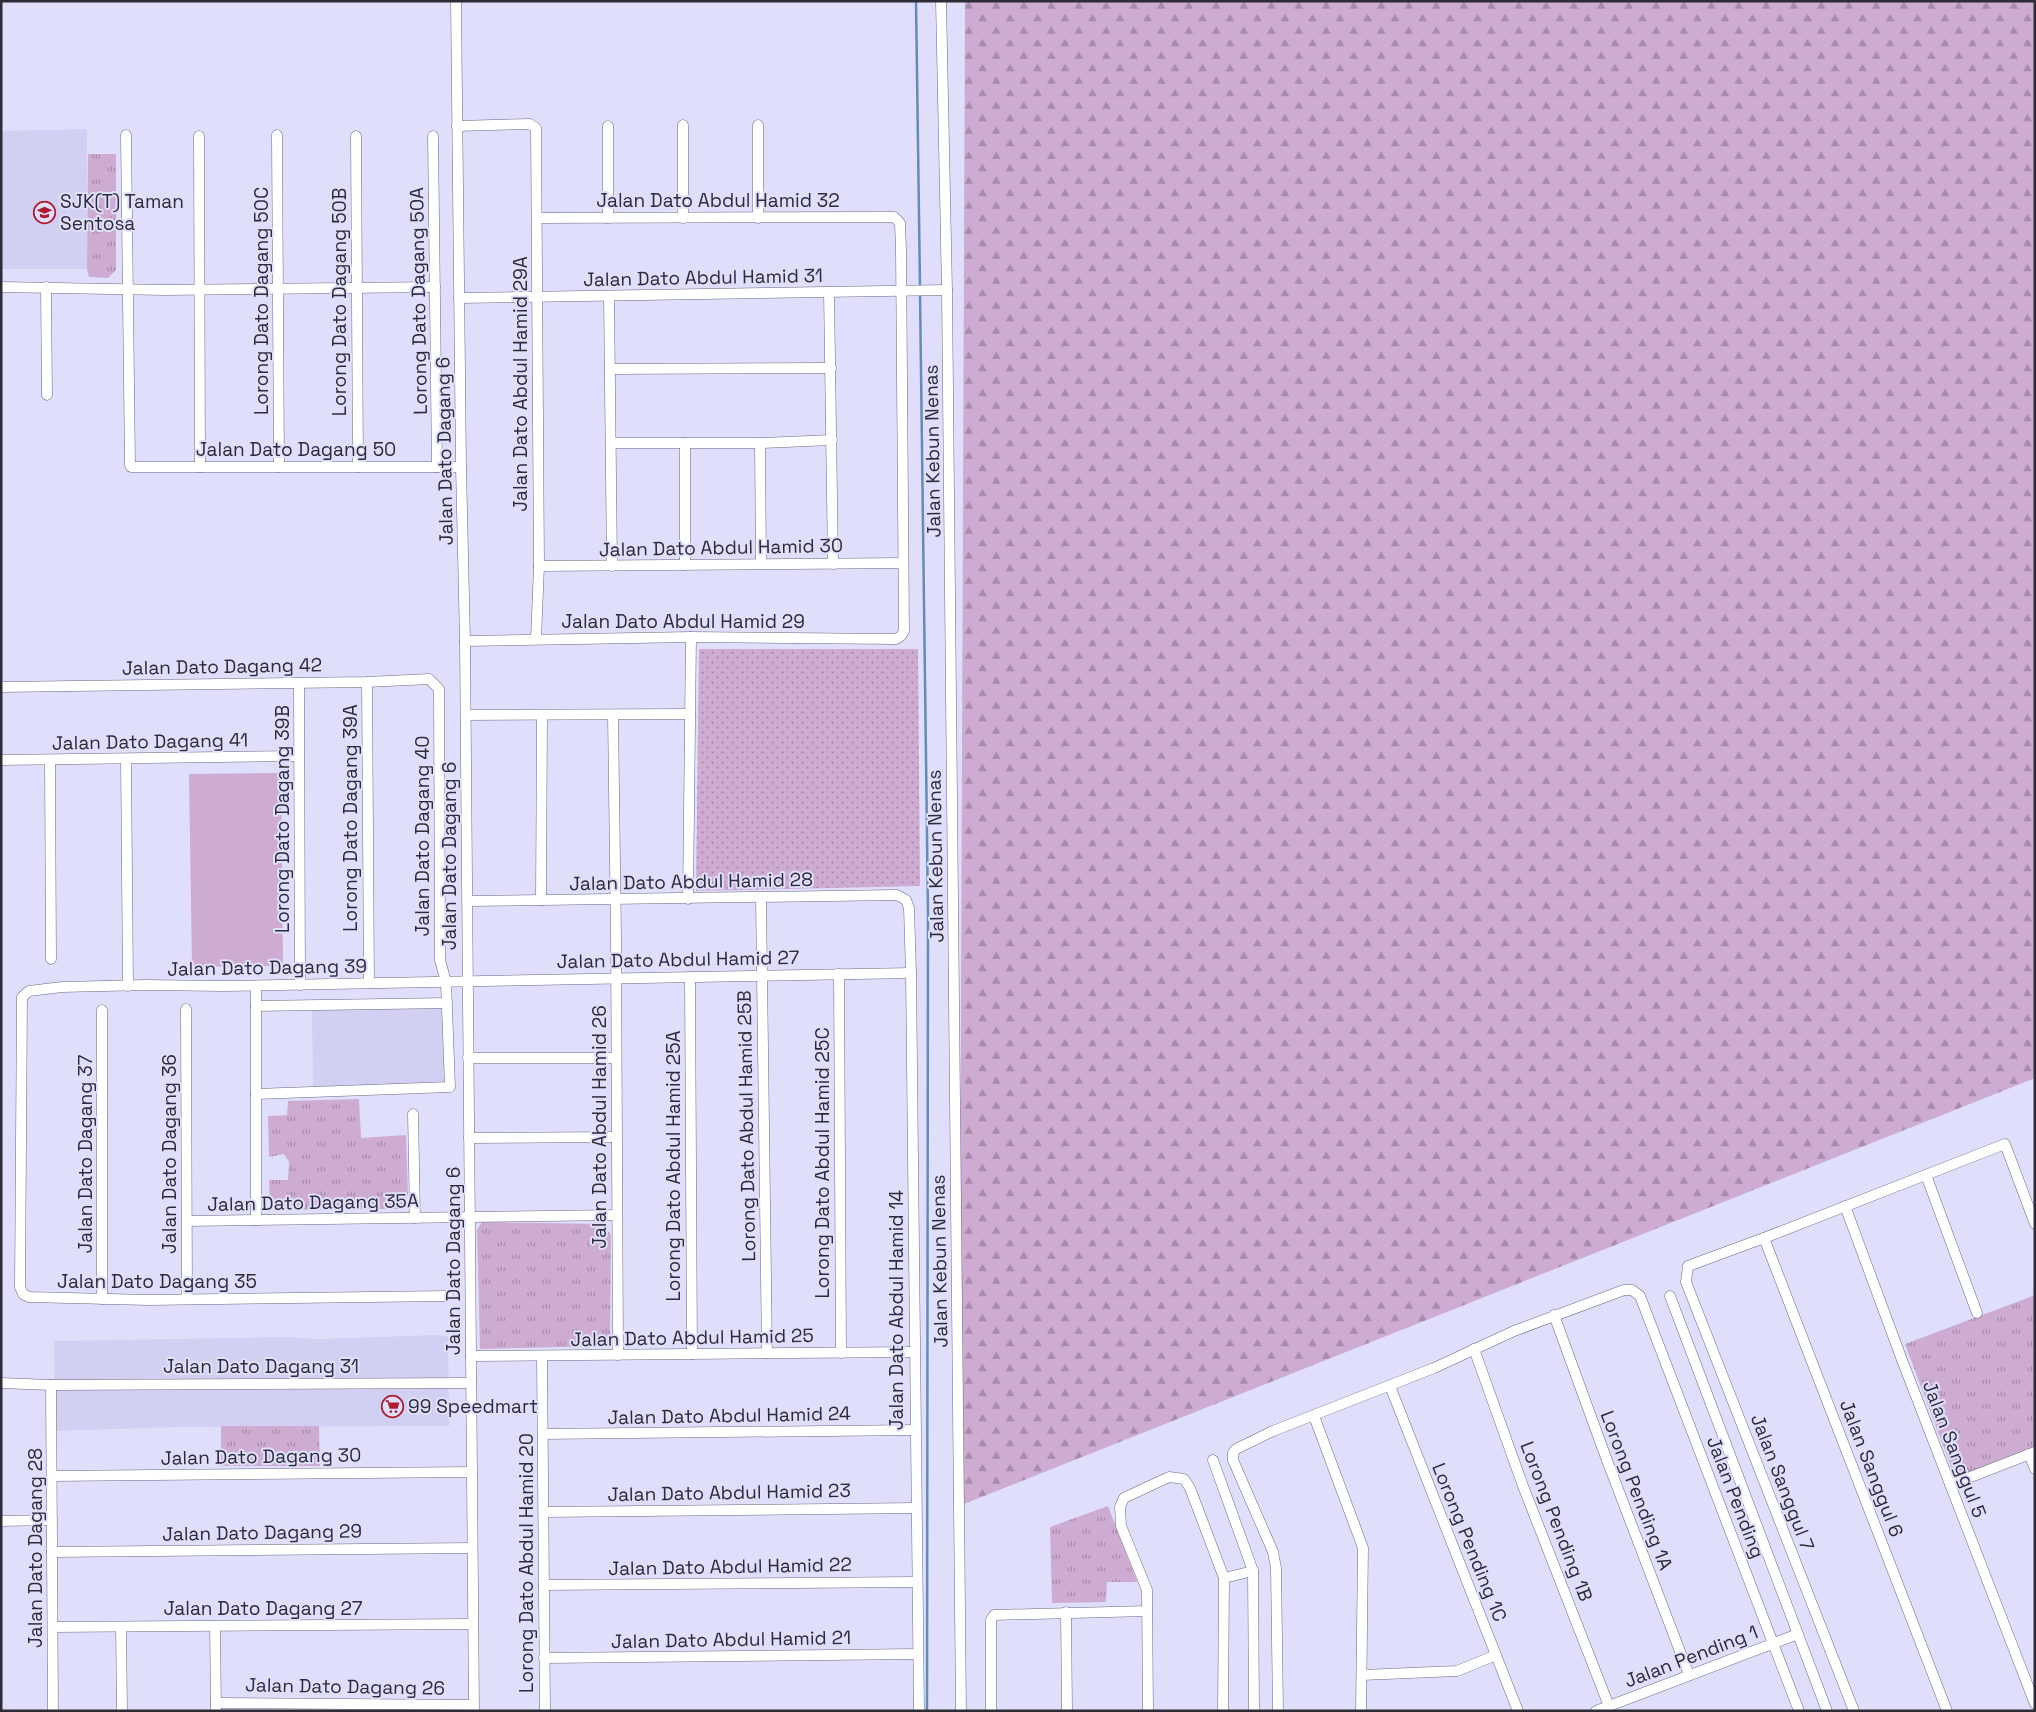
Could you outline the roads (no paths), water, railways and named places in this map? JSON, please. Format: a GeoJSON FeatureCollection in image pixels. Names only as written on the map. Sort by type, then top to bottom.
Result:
{"type":"FeatureCollection","features":[{"type":"Feature","properties":{"kind":"street","name":"Jalan Dato Dagang 6"},"geometry":{"type":"LineString","coordinates":[[456,1],[461,467],[466,715],[474,1708]]}},
{"type":"Feature","properties":{"kind":"street","name":"Jalan Kebun Nenas"},"geometry":{"type":"LineString","coordinates":[[941,1],[948,290],[962,1711]]}},
{"type":"Feature","properties":{"kind":"street","name":"Jalan Dato Abdul Hamid 29A"},"geometry":{"type":"LineString","coordinates":[[457,126],[530,124],[536,128],[539,566],[536,639]]}},
{"type":"Feature","properties":{"kind":"street"},"geometry":{"type":"LineString","coordinates":[[683,125],[683,218]]}},
{"type":"Feature","properties":{"kind":"street"},"geometry":{"type":"LineString","coordinates":[[758,125],[758,218]]}},
{"type":"Feature","properties":{"kind":"street"},"geometry":{"type":"LineString","coordinates":[[608,126],[608,218]]}},
{"type":"Feature","properties":{"kind":"street"},"geometry":{"type":"LineString","coordinates":[[126,135],[126,289]]}},
{"type":"Feature","properties":{"kind":"street","name":"Lorong Dato Dagang 50C"},"geometry":{"type":"LineString","coordinates":[[277,135],[280,467]]}},
{"type":"Feature","properties":{"kind":"street"},"geometry":{"type":"LineString","coordinates":[[199,136],[200,467]]}},
{"type":"Feature","properties":{"kind":"street","name":"Lorong Dato Dagang 50B"},"geometry":{"type":"LineString","coordinates":[[356,136],[355,288],[358,467]]}},
{"type":"Feature","properties":{"kind":"street","name":"Lorong Dato Dagang 50A"},"geometry":{"type":"LineString","coordinates":[[434,136],[437,466]]}},
{"type":"Feature","properties":{"kind":"street","name":"Jalan Dato Abdul Hamid 32"},"geometry":{"type":"LineString","coordinates":[[536,218],[894,217],[900,223],[901,291]]}},
{"type":"Feature","properties":{"kind":"street"},"geometry":{"type":"LineString","coordinates":[[1,287],[278,289],[435,287]]}},
{"type":"Feature","properties":{"kind":"street"},"geometry":{"type":"LineString","coordinates":[[46,287],[47,395]]}},
{"type":"Feature","properties":{"kind":"street","name":"Jalan Dato Dagang 50"},"geometry":{"type":"LineString","coordinates":[[126,289],[131,467],[461,467]]}},
{"type":"Feature","properties":{"kind":"street","name":"Jalan Dato Abdul Hamid 31"},"geometry":{"type":"LineString","coordinates":[[459,298],[948,290]]}},
{"type":"Feature","properties":{"kind":"street"},"geometry":{"type":"LineString","coordinates":[[901,291],[903,563]]}},
{"type":"Feature","properties":{"kind":"street"},"geometry":{"type":"LineString","coordinates":[[829,292],[833,564]]}},
{"type":"Feature","properties":{"kind":"street"},"geometry":{"type":"LineString","coordinates":[[608,296],[612,566]]}},
{"type":"Feature","properties":{"kind":"street"},"geometry":{"type":"LineString","coordinates":[[610,369],[831,368]]}},
{"type":"Feature","properties":{"kind":"street"},"geometry":{"type":"LineString","coordinates":[[611,443],[760,443],[832,440]]}},
{"type":"Feature","properties":{"kind":"street"},"geometry":{"type":"LineString","coordinates":[[685,443],[685,565]]}},
{"type":"Feature","properties":{"kind":"street"},"geometry":{"type":"LineString","coordinates":[[760,443],[761,564]]}},
{"type":"Feature","properties":{"kind":"street","name":"Jalan Dato Abdul Hamid 30"},"geometry":{"type":"LineString","coordinates":[[539,566],[903,563]]}},
{"type":"Feature","properties":{"kind":"street","name":"Jalan Dato Abdul Hamid 29"},"geometry":{"type":"LineString","coordinates":[[465,641],[691,637],[896,639],[904,631],[903,563]]}},
{"type":"Feature","properties":{"kind":"street"},"geometry":{"type":"LineString","coordinates":[[688,899],[691,637]]}},
{"type":"Feature","properties":{"kind":"street","name":"Jalan Dato Dagang 42"},"geometry":{"type":"LineString","coordinates":[[1,687],[367,682],[429,679],[439,689]]}},
{"type":"Feature","properties":{"kind":"street","name":"Lorong Dato Dagang 39A"},"geometry":{"type":"LineString","coordinates":[[367,682],[369,983]]}},
{"type":"Feature","properties":{"kind":"street","name":"Lorong Dato Dagang 39B"},"geometry":{"type":"LineString","coordinates":[[299,683],[300,985]]}},
{"type":"Feature","properties":{"kind":"street","name":"Jalan Dato Dagang 40"},"geometry":{"type":"LineString","coordinates":[[256,1094],[450,1087],[446,982],[440,960],[439,689]]}},
{"type":"Feature","properties":{"kind":"street"},"geometry":{"type":"LineString","coordinates":[[541,900],[542,714]]}},
{"type":"Feature","properties":{"kind":"street","name":"Jalan Dato Abdul Hamid 26"},"geometry":{"type":"LineString","coordinates":[[613,714],[616,900],[618,1355]]}},
{"type":"Feature","properties":{"kind":"street"},"geometry":{"type":"LineString","coordinates":[[466,715],[690,714]]}},
{"type":"Feature","properties":{"kind":"street","name":"Jalan Dato Dagang 41"},"geometry":{"type":"LineString","coordinates":[[1,760],[299,756]]}},
{"type":"Feature","properties":{"kind":"street"},"geometry":{"type":"LineString","coordinates":[[126,759],[128,986]]}},
{"type":"Feature","properties":{"kind":"street"},"geometry":{"type":"LineString","coordinates":[[50,760],[51,959]]}},
{"type":"Feature","properties":{"kind":"street","name":"Jalan Dato Abdul Hamid 28"},"geometry":{"type":"LineString","coordinates":[[467,901],[897,895],[906,900],[909,908]]}},
{"type":"Feature","properties":{"kind":"street","name":"Lorong Dato Abdul Hamid 25B"},"geometry":{"type":"LineString","coordinates":[[761,898],[767,1353]]}},
{"type":"Feature","properties":{"kind":"street","name":"Jalan Dato Abdul Hamid 14"},"geometry":{"type":"LineString","coordinates":[[909,908],[918,1711]]}},
{"type":"Feature","properties":{"kind":"street","name":"Jalan Dato Abdul Hamid 27"},"geometry":{"type":"LineString","coordinates":[[446,982],[911,972]]}},
{"type":"Feature","properties":{"kind":"street","name":"Lorong Dato Abdul Hamid 25C"},"geometry":{"type":"LineString","coordinates":[[838,974],[841,1353]]}},
{"type":"Feature","properties":{"kind":"street","name":"Lorong Dato Abdul Hamid 25A"},"geometry":{"type":"LineString","coordinates":[[690,977],[692,1354]]}},
{"type":"Feature","properties":{"kind":"street","name":"Jalan Dato Dagang 39"},"geometry":{"type":"LineString","coordinates":[[22,1139],[22,997],[29,991],[128,986],[256,986],[446,982]]}},
{"type":"Feature","properties":{"kind":"street"},"geometry":{"type":"LineString","coordinates":[[256,986],[256,1220]]}},
{"type":"Feature","properties":{"kind":"street"},"geometry":{"type":"LineString","coordinates":[[256,1006],[447,1003]]}},
{"type":"Feature","properties":{"kind":"street","name":"Jalan Dato Dagang 36"},"geometry":{"type":"LineString","coordinates":[[186,1009],[187,1299]]}},
{"type":"Feature","properties":{"kind":"street","name":"Jalan Dato Dagang 37"},"geometry":{"type":"LineString","coordinates":[[102,1010],[102,1299]]}},
{"type":"Feature","properties":{"kind":"street"},"geometry":{"type":"LineString","coordinates":[[468,1058],[616,1058]]}},
{"type":"Feature","properties":{"kind":"street"},"geometry":{"type":"LineString","coordinates":[[413,1114],[415,1218]]}},
{"type":"Feature","properties":{"kind":"street"},"geometry":{"type":"LineString","coordinates":[[469,1138],[616,1137]]}},
{"type":"Feature","properties":{"kind":"street","name":"Jalan Dato Dagang 35"},"geometry":{"type":"LineString","coordinates":[[22,1139],[20,1286],[23,1294],[29,1298],[187,1299],[448,1296]]}},
{"type":"Feature","properties":{"kind":"street"},"geometry":{"type":"LineString","coordinates":[[1764,1238],[2005,1144],[2035,1224]]}},
{"type":"Feature","properties":{"kind":"street"},"geometry":{"type":"LineString","coordinates":[[1926,1175],[1977,1313]]}},
{"type":"Feature","properties":{"kind":"street","name":"Jalan Sanggul 5"},"geometry":{"type":"LineString","coordinates":[[1845,1206],[2035,1704]]}},
{"type":"Feature","properties":{"kind":"street","name":"Jalan Dato Dagang 35A"},"geometry":{"type":"LineString","coordinates":[[187,1221],[617,1215]]}},
{"type":"Feature","properties":{"kind":"street","name":"Jalan Sanggul 7"},"geometry":{"type":"LineString","coordinates":[[1764,1238],[1688,1266],[1686,1282],[1854,1711]]}},
{"type":"Feature","properties":{"kind":"street","name":"Jalan Sanggul 6"},"geometry":{"type":"LineString","coordinates":[[1764,1238],[1947,1711]]}},
{"type":"Feature","properties":{"kind":"street","name":"Jalan Pending"},"geometry":{"type":"LineString","coordinates":[[1554,1315],[1624,1290],[1632,1290],[1640,1296],[1799,1711]]}},
{"type":"Feature","properties":{"kind":"street"},"geometry":{"type":"LineString","coordinates":[[1670,1296],[1827,1711]]}},
{"type":"Feature","properties":{"kind":"street"},"geometry":{"type":"LineString","coordinates":[[1278,1711],[1276,1568],[1273,1552],[1234,1460],[1233,1453],[1236,1449],[1434,1368],[1554,1315]]}},
{"type":"Feature","properties":{"kind":"street","name":"Lorong Pending 1A"},"geometry":{"type":"LineString","coordinates":[[1554,1315],[1689,1675]]}},
{"type":"Feature","properties":{"kind":"street","name":"Lorong Pending 1B"},"geometry":{"type":"LineString","coordinates":[[1474,1349],[1523,1486],[1609,1706]]}},
{"type":"Feature","properties":{"kind":"street","name":"Jalan Dato Abdul Hamid 25"},"geometry":{"type":"LineString","coordinates":[[471,1356],[914,1352]]}},
{"type":"Feature","properties":{"kind":"street","name":"Lorong Dato Abdul Hamid 20"},"geometry":{"type":"LineString","coordinates":[[542,1356],[545,1711]]}},
{"type":"Feature","properties":{"kind":"street","name":"Jalan Dato Dagang 31"},"geometry":{"type":"LineString","coordinates":[[1,1383],[471,1383]]}},
{"type":"Feature","properties":{"kind":"street","name":"Jalan Dato Dagang 28"},"geometry":{"type":"LineString","coordinates":[[51,1384],[53,1711]]}},
{"type":"Feature","properties":{"kind":"street","name":"Lorong Pending 1C"},"geometry":{"type":"LineString","coordinates":[[1390,1386],[1518,1711]]}},
{"type":"Feature","properties":{"kind":"street"},"geometry":{"type":"LineString","coordinates":[[1314,1416],[1363,1548],[1361,1711]]}},
{"type":"Feature","properties":{"kind":"street","name":"Jalan Dato Abdul Hamid 24"},"geometry":{"type":"LineString","coordinates":[[543,1434],[914,1430]]}},
{"type":"Feature","properties":{"kind":"street"},"geometry":{"type":"LineString","coordinates":[[1950,1485],[2032,1453],[2035,1469]]}},
{"type":"Feature","properties":{"kind":"street"},"geometry":{"type":"LineString","coordinates":[[1213,1460],[1254,1571],[1254,1711]]}},
{"type":"Feature","properties":{"kind":"street","name":"Jalan Dato Dagang 30"},"geometry":{"type":"LineString","coordinates":[[52,1476],[472,1472]]}},
{"type":"Feature","properties":{"kind":"street"},"geometry":{"type":"LineString","coordinates":[[1148,1711],[1147,1590],[1121,1526],[1120,1507],[1124,1498],[1169,1477],[1184,1479],[1190,1488],[1224,1578],[1224,1711]]}},
{"type":"Feature","properties":{"kind":"street","name":"Jalan Dato Abdul Hamid 23"},"geometry":{"type":"LineString","coordinates":[[544,1512],[916,1508]]}},
{"type":"Feature","properties":{"kind":"street"},"geometry":{"type":"LineString","coordinates":[[1,1521],[52,1520]]}},
{"type":"Feature","properties":{"kind":"street","name":"Jalan Dato Dagang 29"},"geometry":{"type":"LineString","coordinates":[[52,1552],[472,1548]]}},
{"type":"Feature","properties":{"kind":"street"},"geometry":{"type":"LineString","coordinates":[[1224,1578],[1254,1571]]}},
{"type":"Feature","properties":{"kind":"street","name":"Jalan Dato Abdul Hamid 22"},"geometry":{"type":"LineString","coordinates":[[544,1585],[916,1582]]}},
{"type":"Feature","properties":{"kind":"street"},"geometry":{"type":"LineString","coordinates":[[991,1711],[991,1620],[994,1614],[1147,1611]]}},
{"type":"Feature","properties":{"kind":"street"},"geometry":{"type":"LineString","coordinates":[[1066,1612],[1067,1711]]}},
{"type":"Feature","properties":{"kind":"street","name":"Jalan Dato Dagang 27"},"geometry":{"type":"LineString","coordinates":[[53,1627],[473,1624]]}},
{"type":"Feature","properties":{"kind":"street"},"geometry":{"type":"LineString","coordinates":[[215,1626],[216,1707]]}},
{"type":"Feature","properties":{"kind":"street"},"geometry":{"type":"LineString","coordinates":[[121,1627],[122,1711]]}},
{"type":"Feature","properties":{"kind":"street","name":"Jalan Pending 1"},"geometry":{"type":"LineString","coordinates":[[1596,1711],[1798,1634]]}},
{"type":"Feature","properties":{"kind":"street","name":"Jalan Dato Abdul Hamid 21"},"geometry":{"type":"LineString","coordinates":[[544,1658],[917,1654]]}},
{"type":"Feature","properties":{"kind":"street"},"geometry":{"type":"LineString","coordinates":[[1362,1675],[1457,1671],[1496,1655]]}},
{"type":"Feature","properties":{"kind":"street","name":"Jalan Dato Dagang 26"},"geometry":{"type":"LineString","coordinates":[[216,1707],[474,1708]]}},
{"type":"Feature","properties":{"kind":"waterway"},"geometry":{"type":"LineString","coordinates":[[916,1],[920,287]]}},
{"type":"Feature","properties":{"kind":"waterway"},"geometry":{"type":"LineString","coordinates":[[920,293],[928,913],[927,1711]]}},
{"type":"Feature","properties":{"kind":"place","name":"SJK(T) Taman Sentosa"},"geometry":{"type":"Point","coordinates":[44,212]}},
{"type":"Feature","properties":{"kind":"place","name":"99 Speedmart"},"geometry":{"type":"Point","coordinates":[392,1406]}}]}
